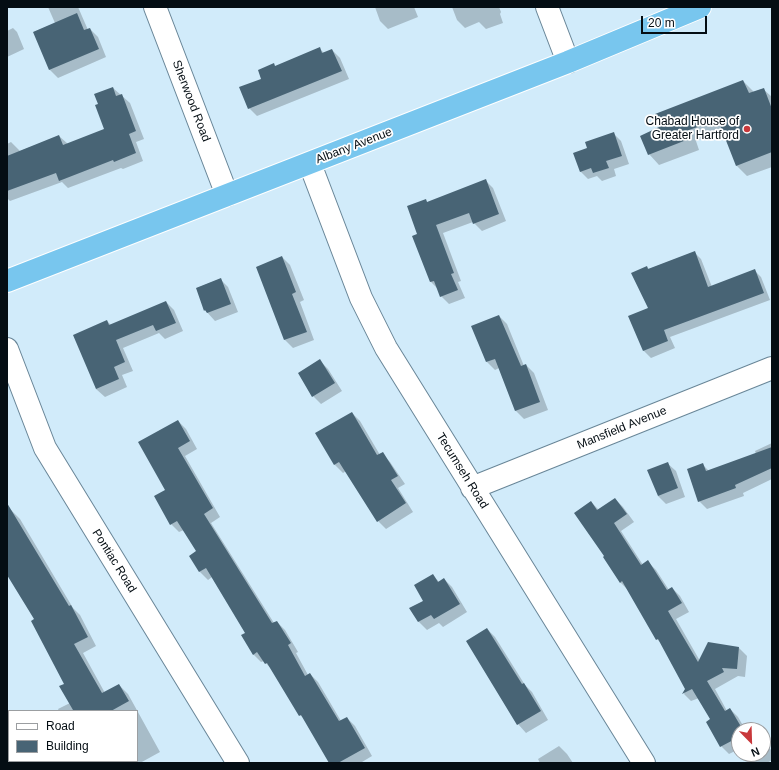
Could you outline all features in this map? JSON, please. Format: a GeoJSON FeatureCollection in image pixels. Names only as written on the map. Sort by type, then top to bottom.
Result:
{"type":"FeatureCollection","features":[{"type":"Feature","properties":{"kind":"highway","name":"Albany Avenue"},"geometry":{"type":"LineString","coordinates":[[7,281],[568,62],[700,7]]}},
{"type":"Feature","properties":{"kind":"street","name":"Sherwood Road"},"geometry":{"type":"LineString","coordinates":[[155,7],[227,195]]}},
{"type":"Feature","properties":{"kind":"street"},"geometry":{"type":"LineString","coordinates":[[547,7],[568,62]]}},
{"type":"Feature","properties":{"kind":"street","name":"Tecumseh Road"},"geometry":{"type":"LineString","coordinates":[[310,164],[361,298],[383,342],[472,488],[644,763]]}},
{"type":"Feature","properties":{"kind":"street","name":"Pontiac Road"},"geometry":{"type":"LineString","coordinates":[[7,349],[45,448],[238,763]]}},
{"type":"Feature","properties":{"kind":"street","name":"Mansfield Avenue"},"geometry":{"type":"LineString","coordinates":[[472,488],[772,368]]}},
{"type":"Feature","properties":{"kind":"building"},"geometry":{"type":"Polygon","coordinates":[[[77,13],[84,30],[90,28],[99,49],[49,70],[33,32],[77,13]]]}},
{"type":"Feature","properties":{"kind":"building"},"geometry":{"type":"Polygon","coordinates":[[[320,47],[322,53],[332,49],[342,71],[248,109],[239,87],[261,79],[258,70],[274,63],[275,66],[320,47]]]}},
{"type":"Feature","properties":{"kind":"building","name":"Chabad House of Greater Hartford"},"geometry":{"type":"Polygon","coordinates":[[[743,80],[749,93],[764,88],[772,109],[772,152],[736,166],[718,120],[686,131],[689,139],[648,155],[640,136],[659,127],[655,114],[743,80]]]}},
{"type":"Feature","properties":{"kind":"building"},"geometry":{"type":"Polygon","coordinates":[[[113,87],[116,96],[122,94],[136,131],[129,134],[136,153],[114,162],[113,160],[59,181],[56,173],[7,191],[7,156],[59,135],[63,145],[104,129],[95,105],[98,104],[94,94],[113,87]]]}},
{"type":"Feature","properties":{"kind":"building"},"geometry":{"type":"Polygon","coordinates":[[[614,132],[622,156],[606,161],[609,168],[593,173],[591,168],[580,172],[573,153],[587,148],[585,142],[614,132]]]}},
{"type":"Feature","properties":{"kind":"building"},"geometry":{"type":"Polygon","coordinates":[[[486,179],[499,214],[473,224],[469,213],[436,225],[454,273],[451,274],[458,290],[440,297],[434,281],[430,282],[412,236],[417,234],[407,206],[426,199],[427,202],[486,179]]]}},
{"type":"Feature","properties":{"kind":"building"},"geometry":{"type":"Polygon","coordinates":[[[695,251],[708,287],[755,269],[764,293],[664,330],[668,341],[643,351],[628,316],[648,308],[631,273],[647,266],[648,269],[695,251]]]}},
{"type":"Feature","properties":{"kind":"building"},"geometry":{"type":"Polygon","coordinates":[[[282,256],[296,292],[292,294],[307,332],[284,340],[256,267],[282,256]]]}},
{"type":"Feature","properties":{"kind":"building"},"geometry":{"type":"Polygon","coordinates":[[[221,278],[231,304],[207,313],[205,310],[204,311],[196,288],[221,278]]]}},
{"type":"Feature","properties":{"kind":"building"},"geometry":{"type":"Polygon","coordinates":[[[166,301],[176,323],[156,331],[153,325],[116,340],[125,362],[114,367],[119,379],[96,389],[73,335],[107,320],[109,325],[166,301]]]}},
{"type":"Feature","properties":{"kind":"building"},"geometry":{"type":"Polygon","coordinates":[[[499,315],[521,366],[526,364],[540,402],[515,411],[495,359],[486,362],[471,326],[499,315]]]}},
{"type":"Feature","properties":{"kind":"building"},"geometry":{"type":"Polygon","coordinates":[[[320,359],[335,383],[312,397],[298,373],[320,359]]]}},
{"type":"Feature","properties":{"kind":"building"},"geometry":{"type":"Polygon","coordinates":[[[352,412],[377,455],[383,452],[398,476],[391,480],[406,503],[377,522],[339,462],[334,465],[315,433],[352,412]]]}},
{"type":"Feature","properties":{"kind":"building"},"geometry":{"type":"Polygon","coordinates":[[[178,420],[190,441],[178,448],[213,508],[204,514],[272,623],[277,621],[291,643],[288,645],[305,676],[310,673],[339,721],[347,717],[365,748],[338,763],[329,763],[301,715],[299,716],[267,663],[265,664],[257,652],[253,655],[241,635],[245,633],[206,568],[199,572],[189,556],[196,551],[177,521],[170,525],[154,496],[165,490],[138,442],[178,420]]]}},
{"type":"Feature","properties":{"kind":"building"},"geometry":{"type":"Polygon","coordinates":[[[772,447],[772,468],[735,485],[736,488],[698,502],[687,469],[703,463],[706,471],[772,447]]]}},
{"type":"Feature","properties":{"kind":"building"},"geometry":{"type":"Polygon","coordinates":[[[668,462],[678,488],[658,496],[647,470],[668,462]]]}},
{"type":"Feature","properties":{"kind":"building"},"geometry":{"type":"Polygon","coordinates":[[[615,498],[627,514],[614,523],[641,565],[648,560],[667,590],[672,587],[682,603],[668,611],[698,662],[708,642],[739,647],[737,669],[722,668],[724,672],[707,681],[725,711],[730,708],[738,722],[731,722],[731,741],[720,747],[706,722],[710,719],[692,689],[682,694],[685,689],[658,639],[656,640],[622,581],[620,583],[603,557],[604,556],[574,513],[591,501],[597,510],[615,498]]]}},
{"type":"Feature","properties":{"kind":"building"},"geometry":{"type":"Polygon","coordinates":[[[7,503],[69,606],[71,605],[88,637],[74,644],[102,693],[119,684],[129,701],[113,710],[73,710],[59,686],[64,684],[31,621],[34,619],[7,575],[7,503]]]}},
{"type":"Feature","properties":{"kind":"building"},"geometry":{"type":"Polygon","coordinates":[[[433,574],[438,582],[444,578],[460,604],[434,619],[431,615],[418,622],[409,608],[423,601],[414,585],[433,574]]]}},
{"type":"Feature","properties":{"kind":"building"},"geometry":{"type":"Polygon","coordinates":[[[487,628],[522,684],[524,683],[541,711],[517,725],[466,641],[487,628]]]}},
{"type":"Feature","properties":{"kind":"place","name":"Chabad House of Greater Hartford"},"geometry":{"type":"Point","coordinates":[747,129]}}]}
